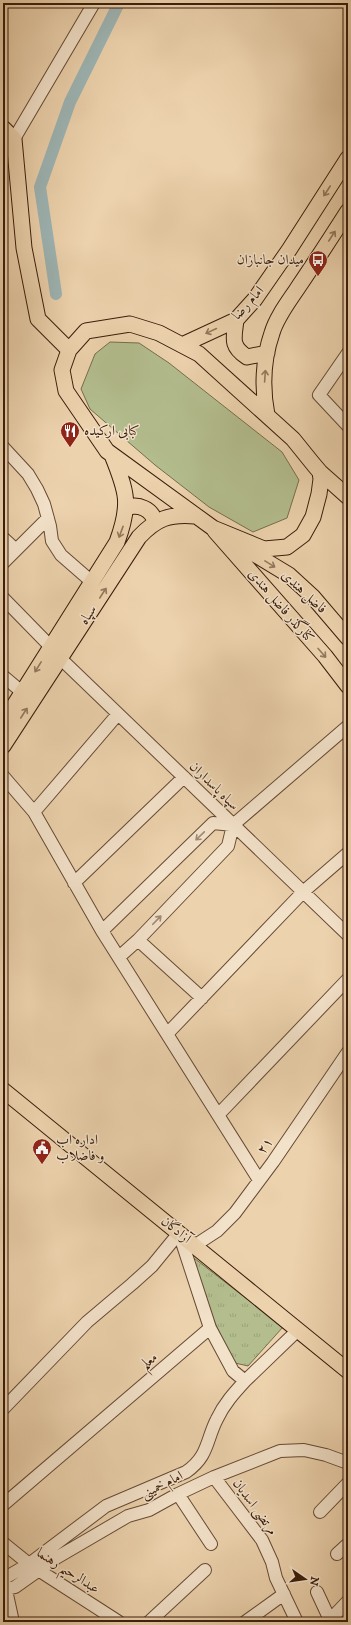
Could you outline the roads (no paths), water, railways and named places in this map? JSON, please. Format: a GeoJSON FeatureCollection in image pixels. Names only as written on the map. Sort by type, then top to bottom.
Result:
{"type":"FeatureCollection","features":[{"type":"Feature","properties":{"kind":"main road"},"geometry":{"type":"LineString","coordinates":[[3,128],[14,139],[24,248],[38,319],[69,350]]}},
{"type":"Feature","properties":{"kind":"main road","name":"امام رضا"},"geometry":{"type":"LineString","coordinates":[[182,345],[236,320],[254,299],[289,250],[348,158]]}},
{"type":"Feature","properties":{"kind":"main road"},"geometry":{"type":"LineString","coordinates":[[267,415],[264,398],[267,353],[272,332],[286,305],[348,212]]}},
{"type":"Feature","properties":{"kind":"main road"},"geometry":{"type":"LineString","coordinates":[[236,320],[234,342],[239,352],[247,357],[267,353]]}},
{"type":"Feature","properties":{"kind":"main road"},"geometry":{"type":"LineString","coordinates":[[320,472],[321,479],[319,494],[313,517],[303,536],[288,547],[264,549],[213,528],[107,451],[66,391],[62,370],[69,350],[86,331],[130,324],[159,333],[182,345],[199,354],[267,415],[293,440],[320,472],[348,497]]}},
{"type":"Feature","properties":{"kind":"main road","name":"سپاه"},"geometry":{"type":"LineString","coordinates":[[3,746],[92,582],[117,542],[123,525],[126,508],[124,484],[112,454]]}},
{"type":"Feature","properties":{"kind":"main road"},"geometry":{"type":"LineString","coordinates":[[126,508],[136,506],[146,509],[153,515],[155,523]]}},
{"type":"Feature","properties":{"kind":"main road","name":"سپاه"},"geometry":{"type":"LineString","coordinates":[[3,723],[22,692],[55,652],[139,537],[155,523],[172,516],[195,516]]}},
{"type":"Feature","properties":{"kind":"main road","name":"فاضل هندی"},"geometry":{"type":"LineString","coordinates":[[213,528],[289,575],[313,597],[348,638]]}},
{"type":"Feature","properties":{"kind":"main road","name":"کنارگذر فاضل هندی"},"geometry":{"type":"LineString","coordinates":[[213,528],[325,656],[348,686]]}},
{"type":"Feature","properties":{"kind":"main road","name":"آزادگان"},"geometry":{"type":"LineString","coordinates":[[3,1090],[348,1371]]}},
{"type":"Feature","properties":{"kind":"street"},"geometry":{"type":"LineString","coordinates":[[14,139],[94,3]]}},
{"type":"Feature","properties":{"kind":"street"},"geometry":{"type":"LineString","coordinates":[[348,353],[319,395],[348,426]]}},
{"type":"Feature","properties":{"kind":"street"},"geometry":{"type":"LineString","coordinates":[[3,447],[28,474],[44,504],[52,541],[61,555],[92,582]]}},
{"type":"Feature","properties":{"kind":"street"},"geometry":{"type":"LineString","coordinates":[[3,563],[48,518]]}},
{"type":"Feature","properties":{"kind":"street"},"geometry":{"type":"LineString","coordinates":[[3,538],[16,550]]}},
{"type":"Feature","properties":{"kind":"street","name":"سپاه پاسداران"},"geometry":{"type":"LineString","coordinates":[[3,598],[118,714],[348,935]]}},
{"type":"Feature","properties":{"kind":"street"},"geometry":{"type":"LineString","coordinates":[[3,676],[22,692]]}},
{"type":"Feature","properties":{"kind":"street"},"geometry":{"type":"LineString","coordinates":[[34,812],[118,714]]}},
{"type":"Feature","properties":{"kind":"street"},"geometry":{"type":"LineString","coordinates":[[119,957],[138,940],[228,846],[234,825],[348,726]]}},
{"type":"Feature","properties":{"kind":"street"},"geometry":{"type":"LineString","coordinates":[[3,776],[34,812],[102,931],[259,1180]]}},
{"type":"Feature","properties":{"kind":"street"},"geometry":{"type":"LineString","coordinates":[[74,883],[184,777]]}},
{"type":"Feature","properties":{"kind":"street"},"geometry":{"type":"LineString","coordinates":[[102,931],[213,823],[234,825]]}},
{"type":"Feature","properties":{"kind":"street"},"geometry":{"type":"LineString","coordinates":[[167,1034],[303,892],[348,853]]}},
{"type":"Feature","properties":{"kind":"street"},"geometry":{"type":"LineString","coordinates":[[138,940],[202,998]]}},
{"type":"Feature","properties":{"kind":"street"},"geometry":{"type":"LineString","coordinates":[[218,1115],[348,979]]}},
{"type":"Feature","properties":{"kind":"street","name":"۲۱"},"geometry":{"type":"LineString","coordinates":[[194,1246],[217,1231],[235,1213],[348,1052]]}},
{"type":"Feature","properties":{"kind":"street"},"geometry":{"type":"LineString","coordinates":[[179,1233],[210,1328],[233,1371],[245,1381]]}},
{"type":"Feature","properties":{"kind":"street"},"geometry":{"type":"LineString","coordinates":[[3,1410],[87,1322],[152,1266],[179,1233]]}},
{"type":"Feature","properties":{"kind":"street","name":"معلم"},"geometry":{"type":"LineString","coordinates":[[3,1505],[210,1328]]}},
{"type":"Feature","properties":{"kind":"street"},"geometry":{"type":"LineString","coordinates":[[34,1567],[106,1506],[186,1472],[196,1465],[208,1445],[216,1420],[227,1402],[245,1381],[298,1330]]}},
{"type":"Feature","properties":{"kind":"street","name":"امام خمینی"},"geometry":{"type":"LineString","coordinates":[[4,1586],[15,1587],[34,1567],[56,1558],[128,1516],[149,1510],[214,1477],[280,1451],[304,1450],[326,1455],[348,1463]]}},
{"type":"Feature","properties":{"kind":"street","name":"مرتضی اسدیان"},"geometry":{"type":"LineString","coordinates":[[214,1477],[262,1540],[272,1562],[276,1578],[297,1622]]}},
{"type":"Feature","properties":{"kind":"street"},"geometry":{"type":"LineString","coordinates":[[320,1512],[348,1484]]}},
{"type":"Feature","properties":{"kind":"street"},"geometry":{"type":"LineString","coordinates":[[178,1494],[211,1544]]}},
{"type":"Feature","properties":{"kind":"street","name":"عبدالرحیم رهنما"},"geometry":{"type":"LineString","coordinates":[[3,1544],[111,1620]]}},
{"type":"Feature","properties":{"kind":"street"},"geometry":{"type":"LineString","coordinates":[[337,1554],[348,1544]]}},
{"type":"Feature","properties":{"kind":"street"},"geometry":{"type":"LineString","coordinates":[[149,1622],[205,1570]]}},
{"type":"Feature","properties":{"kind":"street"},"geometry":{"type":"LineString","coordinates":[[4,1586],[13,1622]]}},
{"type":"Feature","properties":{"kind":"street"},"geometry":{"type":"LineString","coordinates":[[317,1592],[328,1621],[348,1601]]}},
{"type":"Feature","properties":{"kind":"street"},"geometry":{"type":"LineString","coordinates":[[245,1622],[284,1594]]}},
{"type":"Feature","properties":{"kind":"waterway"},"geometry":{"type":"LineString","coordinates":[[56,294],[40,187],[70,102],[119,3]]}},
{"type":"Feature","properties":{"kind":"place","name":"میدان جانبازان"},"geometry":{"type":"Point","coordinates":[318,277]}},
{"type":"Feature","properties":{"kind":"place","name":"کبابی ارکیده"},"geometry":{"type":"Point","coordinates":[70,448]}},
{"type":"Feature","properties":{"kind":"place","name":"اداره اب و فاضلاب"},"geometry":{"type":"Point","coordinates":[42,1165]}}]}
